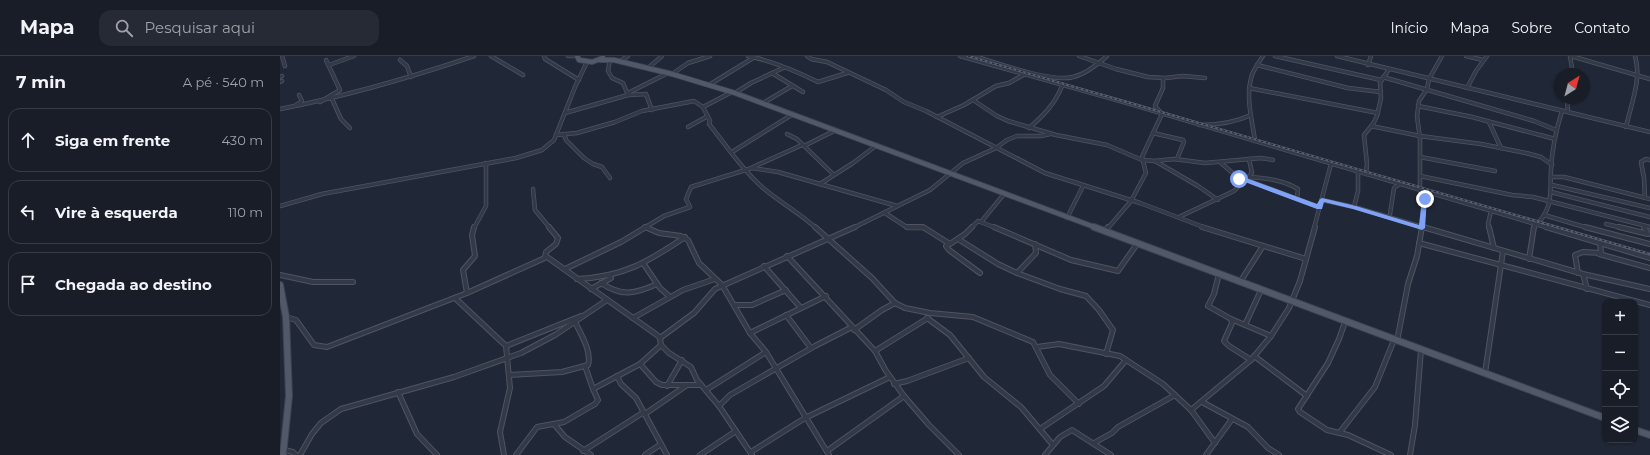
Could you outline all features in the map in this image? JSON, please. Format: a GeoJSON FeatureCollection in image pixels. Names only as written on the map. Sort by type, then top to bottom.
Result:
{"type":"FeatureCollection","features":[{"type":"Feature","properties":{"kind":"main road"},"geometry":{"type":"LineString","coordinates":[[577,56],[579,60],[588,62],[610,58],[670,73],[733,92],[1602,417]]}},
{"type":"Feature","properties":{"kind":"main road"},"geometry":{"type":"LineString","coordinates":[[280,285],[286,318],[288,396],[284,453]]}},
{"type":"Feature","properties":{"kind":"main road"},"geometry":{"type":"LineString","coordinates":[[1638,431],[1650,435]]}},
{"type":"Feature","properties":{"kind":"street"},"geometry":{"type":"LineString","coordinates":[[329,65],[354,56]]}},
{"type":"Feature","properties":{"kind":"street"},"geometry":{"type":"LineString","coordinates":[[280,109],[318,103],[411,77],[474,56]]}},
{"type":"Feature","properties":{"kind":"street"},"geometry":{"type":"LineString","coordinates":[[491,56],[524,75]]}},
{"type":"Feature","properties":{"kind":"street"},"geometry":{"type":"LineString","coordinates":[[544,56],[545,59],[579,80]]}},
{"type":"Feature","properties":{"kind":"street"},"geometry":{"type":"LineString","coordinates":[[568,56],[574,56]]}},
{"type":"Feature","properties":{"kind":"street"},"geometry":{"type":"LineString","coordinates":[[620,61],[628,56]]}},
{"type":"Feature","properties":{"kind":"street"},"geometry":{"type":"LineString","coordinates":[[648,68],[662,56]]}},
{"type":"Feature","properties":{"kind":"street"},"geometry":{"type":"LineString","coordinates":[[565,113],[628,94],[688,63],[710,56]]}},
{"type":"Feature","properties":{"kind":"street"},"geometry":{"type":"LineString","coordinates":[[748,56],[767,60],[783,68],[798,72],[820,82],[830,80],[847,73]]}},
{"type":"Feature","properties":{"kind":"street"},"geometry":{"type":"LineString","coordinates":[[767,60],[771,56]]}},
{"type":"Feature","properties":{"kind":"street"},"geometry":{"type":"LineString","coordinates":[[807,56],[811,59],[827,62],[847,73],[886,90],[904,102],[937,117],[1045,173],[1131,200],[1179,216],[1202,226],[1306,259]]}},
{"type":"Feature","properties":{"kind":"street"},"geometry":{"type":"LineString","coordinates":[[960,56],[1062,86],[1127,103],[1650,258]]}},
{"type":"Feature","properties":{"kind":"street"},"geometry":{"type":"LineString","coordinates":[[974,56],[1056,79],[1067,79],[1087,72],[1108,56]]}},
{"type":"Feature","properties":{"kind":"street"},"geometry":{"type":"LineString","coordinates":[[988,56],[991,61]]}},
{"type":"Feature","properties":{"kind":"street"},"geometry":{"type":"LineString","coordinates":[[1079,56],[1129,72],[1163,78],[1183,76],[1205,78]]}},
{"type":"Feature","properties":{"kind":"street"},"geometry":{"type":"LineString","coordinates":[[1255,141],[1248,100],[1249,88],[1252,74],[1263,56]]}},
{"type":"Feature","properties":{"kind":"street"},"geometry":{"type":"LineString","coordinates":[[1275,56],[1427,89],[1557,128]]}},
{"type":"Feature","properties":{"kind":"street"},"geometry":{"type":"LineString","coordinates":[[1337,56],[1650,132]]}},
{"type":"Feature","properties":{"kind":"street"},"geometry":{"type":"LineString","coordinates":[[1368,64],[1371,56]]}},
{"type":"Feature","properties":{"kind":"street"},"geometry":{"type":"LineString","coordinates":[[1420,190],[1420,136],[1418,106],[1420,99],[1427,89],[1429,79],[1442,56]]}},
{"type":"Feature","properties":{"kind":"street"},"geometry":{"type":"LineString","coordinates":[[1466,56],[1483,60]]}},
{"type":"Feature","properties":{"kind":"street"},"geometry":{"type":"LineString","coordinates":[[1467,88],[1483,60],[1487,56]]}},
{"type":"Feature","properties":{"kind":"street"},"geometry":{"type":"LineString","coordinates":[[1572,68],[1570,56],[1650,79]]}},
{"type":"Feature","properties":{"kind":"street"},"geometry":{"type":"LineString","coordinates":[[1626,127],[1635,86],[1638,80],[1638,65],[1635,56]]}},
{"type":"Feature","properties":{"kind":"street"},"geometry":{"type":"LineString","coordinates":[[281,58],[285,66]]}},
{"type":"Feature","properties":{"kind":"street"},"geometry":{"type":"LineString","coordinates":[[610,58],[608,66],[610,77],[614,81],[622,82],[625,85],[628,94]]}},
{"type":"Feature","properties":{"kind":"street"},"geometry":{"type":"LineString","coordinates":[[709,85],[753,58]]}},
{"type":"Feature","properties":{"kind":"street"},"geometry":{"type":"LineString","coordinates":[[318,103],[340,90],[326,60]]}},
{"type":"Feature","properties":{"kind":"street"},"geometry":{"type":"LineString","coordinates":[[400,60],[406,65],[411,77]]}},
{"type":"Feature","properties":{"kind":"street"},"geometry":{"type":"LineString","coordinates":[[280,206],[322,194],[536,153],[551,144],[588,62]]}},
{"type":"Feature","properties":{"kind":"street"},"geometry":{"type":"LineString","coordinates":[[1257,65],[1348,88],[1381,92]]}},
{"type":"Feature","properties":{"kind":"street"},"geometry":{"type":"LineString","coordinates":[[703,107],[783,68]]}},
{"type":"Feature","properties":{"kind":"street"},"geometry":{"type":"LineString","coordinates":[[1366,174],[1367,164],[1364,135],[1378,113],[1382,79],[1389,69]]}},
{"type":"Feature","properties":{"kind":"street"},"geometry":{"type":"LineString","coordinates":[[772,73],[802,92]]}},
{"type":"Feature","properties":{"kind":"street"},"geometry":{"type":"LineString","coordinates":[[937,117],[973,100],[996,86],[1009,83],[1025,74]]}},
{"type":"Feature","properties":{"kind":"street"},"geometry":{"type":"LineString","coordinates":[[1162,114],[1155,106],[1163,88],[1163,78]]}},
{"type":"Feature","properties":{"kind":"street"},"geometry":{"type":"LineString","coordinates":[[763,103],[792,86]]}},
{"type":"Feature","properties":{"kind":"street"},"geometry":{"type":"LineString","coordinates":[[1029,128],[1051,108],[1060,93],[1062,86]]}},
{"type":"Feature","properties":{"kind":"street"},"geometry":{"type":"LineString","coordinates":[[1249,88],[1378,113]]}},
{"type":"Feature","properties":{"kind":"street"},"geometry":{"type":"LineString","coordinates":[[628,94],[646,94],[652,110]]}},
{"type":"Feature","properties":{"kind":"street"},"geometry":{"type":"LineString","coordinates":[[295,106],[302,101],[299,95]]}},
{"type":"Feature","properties":{"kind":"street"},"geometry":{"type":"LineString","coordinates":[[332,99],[344,124],[350,128]]}},
{"type":"Feature","properties":{"kind":"street"},"geometry":{"type":"LineString","coordinates":[[973,100],[997,116],[1029,128],[1050,134],[1107,145],[1142,160],[1177,160],[1196,163],[1221,163],[1249,159],[1273,160]]}},
{"type":"Feature","properties":{"kind":"street"},"geometry":{"type":"LineString","coordinates":[[556,135],[587,130],[616,122],[633,114],[694,101],[703,107],[708,116],[709,124],[763,188],[803,216],[872,278],[895,303],[905,308],[944,316],[969,316],[977,318],[1035,343],[1050,376],[1079,404]]}},
{"type":"Feature","properties":{"kind":"street"},"geometry":{"type":"LineString","coordinates":[[1567,104],[1568,112]]}},
{"type":"Feature","properties":{"kind":"street"},"geometry":{"type":"LineString","coordinates":[[1418,106],[1489,121],[1555,139]]}},
{"type":"Feature","properties":{"kind":"street"},"geometry":{"type":"LineString","coordinates":[[1529,259],[1532,233],[1544,215],[1549,202],[1552,185],[1551,177],[1555,139],[1562,111]]}},
{"type":"Feature","properties":{"kind":"street"},"geometry":{"type":"LineString","coordinates":[[732,152],[793,114]]}},
{"type":"Feature","properties":{"kind":"street"},"geometry":{"type":"LineString","coordinates":[[1104,231],[1131,200],[1146,173],[1142,157],[1162,114]]}},
{"type":"Feature","properties":{"kind":"street"},"geometry":{"type":"LineString","coordinates":[[1198,125],[1214,125],[1238,121],[1251,115]]}},
{"type":"Feature","properties":{"kind":"street"},"geometry":{"type":"LineString","coordinates":[[688,127],[708,116]]}},
{"type":"Feature","properties":{"kind":"street"},"geometry":{"type":"LineString","coordinates":[[1489,121],[1501,148]]}},
{"type":"Feature","properties":{"kind":"street"},"geometry":{"type":"LineString","coordinates":[[1371,126],[1420,136],[1456,140],[1540,156],[1552,165]]}},
{"type":"Feature","properties":{"kind":"street"},"geometry":{"type":"LineString","coordinates":[[564,269],[621,242],[664,216],[690,207],[686,198],[691,187],[752,168],[836,130]]}},
{"type":"Feature","properties":{"kind":"street"},"geometry":{"type":"LineString","coordinates":[[1153,133],[1183,140],[1184,142],[1177,160]]}},
{"type":"Feature","properties":{"kind":"street"},"geometry":{"type":"LineString","coordinates":[[564,134],[567,141],[584,158],[593,164],[602,167],[610,178]]}},
{"type":"Feature","properties":{"kind":"street"},"geometry":{"type":"LineString","coordinates":[[787,134],[797,139],[834,175]]}},
{"type":"Feature","properties":{"kind":"street"},"geometry":{"type":"LineString","coordinates":[[660,338],[694,313],[712,291],[764,266],[885,213],[936,186],[949,173],[968,160],[996,148],[1007,140],[1018,136],[1041,136],[1050,134]]}},
{"type":"Feature","properties":{"kind":"street"},"geometry":{"type":"LineString","coordinates":[[820,184],[877,146]]}},
{"type":"Feature","properties":{"kind":"street"},"geometry":{"type":"LineString","coordinates":[[1420,157],[1495,171]]}},
{"type":"Feature","properties":{"kind":"street"},"geometry":{"type":"LineString","coordinates":[[1179,216],[1218,200],[1234,191],[1252,172],[1249,159]]}},
{"type":"Feature","properties":{"kind":"street"},"geometry":{"type":"LineString","coordinates":[[1645,198],[1644,178],[1641,162],[1646,159],[1650,160]]}},
{"type":"Feature","properties":{"kind":"street"},"geometry":{"type":"LineString","coordinates":[[1155,161],[1198,186],[1218,200]]}},
{"type":"Feature","properties":{"kind":"street"},"geometry":{"type":"LineString","coordinates":[[467,293],[463,270],[475,256],[476,252],[471,239],[473,229],[486,206],[486,163]]}},
{"type":"Feature","properties":{"kind":"street"},"geometry":{"type":"LineString","coordinates":[[1221,163],[1244,179],[1319,207]]}},
{"type":"Feature","properties":{"kind":"street"},"geometry":{"type":"LineString","coordinates":[[1192,410],[1251,360],[1271,336],[1289,308],[1300,281],[1331,164]]}},
{"type":"Feature","properties":{"kind":"street"},"geometry":{"type":"LineString","coordinates":[[752,168],[778,172],[897,206]]}},
{"type":"Feature","properties":{"kind":"street"},"geometry":{"type":"LineString","coordinates":[[1354,207],[1358,191],[1358,172]]}},
{"type":"Feature","properties":{"kind":"street"},"geometry":{"type":"LineString","coordinates":[[1420,176],[1512,195],[1531,197],[1650,227]]}},
{"type":"Feature","properties":{"kind":"street"},"geometry":{"type":"LineString","coordinates":[[1551,177],[1564,176],[1634,196],[1650,199]]}},
{"type":"Feature","properties":{"kind":"street"},"geometry":{"type":"LineString","coordinates":[[1244,179],[1269,178],[1292,186],[1298,189],[1297,198]]}},
{"type":"Feature","properties":{"kind":"street"},"geometry":{"type":"LineString","coordinates":[[1388,181],[1394,188]]}},
{"type":"Feature","properties":{"kind":"street"},"geometry":{"type":"LineString","coordinates":[[1390,214],[1394,188],[1400,184]]}},
{"type":"Feature","properties":{"kind":"street"},"geometry":{"type":"LineString","coordinates":[[1552,185],[1650,208]]}},
{"type":"Feature","properties":{"kind":"street"},"geometry":{"type":"LineString","coordinates":[[1067,218],[1084,186]]}},
{"type":"Feature","properties":{"kind":"street"},"geometry":{"type":"LineString","coordinates":[[533,189],[535,210],[558,238],[556,244],[546,252],[545,257]]}},
{"type":"Feature","properties":{"kind":"street"},"geometry":{"type":"LineString","coordinates":[[1340,432],[1375,387],[1395,340],[1408,284],[1417,256],[1422,228],[1425,192]]}},
{"type":"Feature","properties":{"kind":"street"},"geometry":{"type":"LineString","coordinates":[[1551,192],[1650,217]]}},
{"type":"Feature","properties":{"kind":"street"},"geometry":{"type":"LineString","coordinates":[[982,222],[1004,194]]}},
{"type":"Feature","properties":{"kind":"street"},"geometry":{"type":"LineString","coordinates":[[1634,196],[1640,205]]}},
{"type":"Feature","properties":{"kind":"street"},"geometry":{"type":"LineString","coordinates":[[1322,200],[1354,207],[1578,273],[1650,289]]}},
{"type":"Feature","properties":{"kind":"street"},"geometry":{"type":"LineString","coordinates":[[1491,210],[1488,224],[1494,248]]}},
{"type":"Feature","properties":{"kind":"street"},"geometry":{"type":"LineString","coordinates":[[885,213],[908,228],[923,227],[948,244]]}},
{"type":"Feature","properties":{"kind":"street"},"geometry":{"type":"LineString","coordinates":[[1384,216],[1390,214]]}},
{"type":"Feature","properties":{"kind":"street"},"geometry":{"type":"LineString","coordinates":[[1390,214],[1398,221]]}},
{"type":"Feature","properties":{"kind":"street"},"geometry":{"type":"LineString","coordinates":[[1544,215],[1601,232],[1650,244]]}},
{"type":"Feature","properties":{"kind":"street"},"geometry":{"type":"LineString","coordinates":[[948,244],[958,239],[978,221],[1071,260],[1118,271],[1137,244]]}},
{"type":"Feature","properties":{"kind":"street"},"geometry":{"type":"LineString","coordinates":[[1606,224],[1648,234],[1643,225]]}},
{"type":"Feature","properties":{"kind":"street"},"geometry":{"type":"LineString","coordinates":[[645,228],[688,240],[699,263],[722,286],[750,333],[766,352],[805,418],[828,453],[904,396]]}},
{"type":"Feature","properties":{"kind":"street"},"geometry":{"type":"LineString","coordinates":[[591,289],[616,275],[643,263],[685,238]]}},
{"type":"Feature","properties":{"kind":"street"},"geometry":{"type":"LineString","coordinates":[[958,239],[998,264],[1017,273],[1060,289],[1086,296],[1099,310],[1113,330],[1106,354]]}},
{"type":"Feature","properties":{"kind":"street"},"geometry":{"type":"LineString","coordinates":[[1419,243],[1650,305]]}},
{"type":"Feature","properties":{"kind":"street"},"geometry":{"type":"LineString","coordinates":[[1598,254],[1601,253],[1602,250],[1600,243]]}},
{"type":"Feature","properties":{"kind":"street"},"geometry":{"type":"LineString","coordinates":[[948,244],[946,246],[949,250],[980,273]]}},
{"type":"Feature","properties":{"kind":"street"},"geometry":{"type":"LineString","coordinates":[[1017,273],[1036,253],[1035,244]]}},
{"type":"Feature","properties":{"kind":"street"},"geometry":{"type":"LineString","coordinates":[[1240,282],[1263,246]]}},
{"type":"Feature","properties":{"kind":"street"},"geometry":{"type":"LineString","coordinates":[[1485,373],[1504,251]]}},
{"type":"Feature","properties":{"kind":"street"},"geometry":{"type":"LineString","coordinates":[[1578,273],[1575,255],[1583,252],[1598,254],[1650,268]]}},
{"type":"Feature","properties":{"kind":"street"},"geometry":{"type":"LineString","coordinates":[[787,256],[826,296],[875,351],[894,384],[929,425],[959,455]]}},
{"type":"Feature","properties":{"kind":"street"},"geometry":{"type":"LineString","coordinates":[[286,318],[296,320],[314,345],[327,347],[455,298],[545,257],[548,257],[660,338],[661,345],[672,355],[691,367],[701,385],[719,406],[752,454],[805,418],[890,377]]}},
{"type":"Feature","properties":{"kind":"street"},"geometry":{"type":"LineString","coordinates":[[643,263],[657,284],[669,296]]}},
{"type":"Feature","properties":{"kind":"street"},"geometry":{"type":"LineString","coordinates":[[764,266],[802,308]]}},
{"type":"Feature","properties":{"kind":"street"},"geometry":{"type":"LineString","coordinates":[[1219,274],[1214,294],[1208,306],[1231,319],[1271,336]]}},
{"type":"Feature","properties":{"kind":"street"},"geometry":{"type":"LineString","coordinates":[[1583,274],[1587,289]]}},
{"type":"Feature","properties":{"kind":"street"},"geometry":{"type":"LineString","coordinates":[[280,275],[313,282],[353,282]]}},
{"type":"Feature","properties":{"kind":"street"},"geometry":{"type":"LineString","coordinates":[[577,279],[603,278],[616,275]]}},
{"type":"Feature","properties":{"kind":"street"},"geometry":{"type":"LineString","coordinates":[[633,318],[669,296],[695,284],[715,279]]}},
{"type":"Feature","properties":{"kind":"street"},"geometry":{"type":"LineString","coordinates":[[601,283],[612,290],[627,294],[635,293],[657,284]]}},
{"type":"Feature","properties":{"kind":"street"},"geometry":{"type":"LineString","coordinates":[[734,305],[752,305],[786,290]]}},
{"type":"Feature","properties":{"kind":"street"},"geometry":{"type":"LineString","coordinates":[[1245,325],[1261,290]]}},
{"type":"Feature","properties":{"kind":"street"},"geometry":{"type":"LineString","coordinates":[[750,333],[826,296]]}},
{"type":"Feature","properties":{"kind":"street"},"geometry":{"type":"LineString","coordinates":[[455,298],[506,346],[509,375],[508,400],[502,417],[500,432],[504,455]]}},
{"type":"Feature","properties":{"kind":"street"},"geometry":{"type":"LineString","coordinates":[[300,455],[317,426],[332,414],[398,392],[472,372],[508,358],[528,349],[575,322],[607,300]]}},
{"type":"Feature","properties":{"kind":"street"},"geometry":{"type":"LineString","coordinates":[[719,406],[728,396],[811,348],[853,328],[895,303]]}},
{"type":"Feature","properties":{"kind":"street"},"geometry":{"type":"LineString","coordinates":[[875,351],[927,318],[930,313]]}},
{"type":"Feature","properties":{"kind":"street"},"geometry":{"type":"LineString","coordinates":[[506,346],[586,314]]}},
{"type":"Feature","properties":{"kind":"street"},"geometry":{"type":"LineString","coordinates":[[786,315],[811,348]]}},
{"type":"Feature","properties":{"kind":"street"},"geometry":{"type":"LineString","coordinates":[[927,318],[950,335],[984,377],[1020,407],[1053,445]]}},
{"type":"Feature","properties":{"kind":"street"},"geometry":{"type":"LineString","coordinates":[[1231,319],[1232,324],[1224,341],[1229,346],[1251,360]]}},
{"type":"Feature","properties":{"kind":"street"},"geometry":{"type":"LineString","coordinates":[[509,375],[562,372],[585,366],[590,362],[582,335],[575,322]]}},
{"type":"Feature","properties":{"kind":"street"},"geometry":{"type":"LineString","coordinates":[[1345,322],[1340,339],[1327,364],[1299,406],[1300,412],[1324,428],[1333,432],[1340,432],[1391,455]]}},
{"type":"Feature","properties":{"kind":"street"},"geometry":{"type":"LineString","coordinates":[[1036,347],[1059,344],[1116,355],[1126,360],[1163,384],[1192,410],[1215,443]]}},
{"type":"Feature","properties":{"kind":"street"},"geometry":{"type":"LineString","coordinates":[[593,389],[640,364],[661,345]]}},
{"type":"Feature","properties":{"kind":"street"},"geometry":{"type":"LineString","coordinates":[[1410,455],[1415,425],[1421,350]]}},
{"type":"Feature","properties":{"kind":"street"},"geometry":{"type":"LineString","coordinates":[[706,390],[766,352]]}},
{"type":"Feature","properties":{"kind":"street"},"geometry":{"type":"LineString","coordinates":[[1254,356],[1307,396]]}},
{"type":"Feature","properties":{"kind":"street"},"geometry":{"type":"LineString","coordinates":[[894,384],[907,381],[969,358]]}},
{"type":"Feature","properties":{"kind":"street"},"geometry":{"type":"LineString","coordinates":[[667,386],[682,360]]}},
{"type":"Feature","properties":{"kind":"street"},"geometry":{"type":"LineString","coordinates":[[1040,429],[1108,383],[1126,360]]}},
{"type":"Feature","properties":{"kind":"street"},"geometry":{"type":"LineString","coordinates":[[640,364],[656,382],[667,386],[701,385]]}},
{"type":"Feature","properties":{"kind":"street"},"geometry":{"type":"LineString","coordinates":[[516,455],[537,427],[571,419],[597,402],[585,366]]}},
{"type":"Feature","properties":{"kind":"street"},"geometry":{"type":"LineString","coordinates":[[618,376],[621,384],[636,398],[667,455]]}},
{"type":"Feature","properties":{"kind":"street"},"geometry":{"type":"LineString","coordinates":[[583,451],[687,385]]}},
{"type":"Feature","properties":{"kind":"street"},"geometry":{"type":"LineString","coordinates":[[398,392],[417,434],[437,455]]}},
{"type":"Feature","properties":{"kind":"street"},"geometry":{"type":"LineString","coordinates":[[1094,443],[1112,434],[1118,427],[1175,395]]}},
{"type":"Feature","properties":{"kind":"street"},"geometry":{"type":"LineString","coordinates":[[1202,402],[1248,427],[1268,448],[1279,455]]}},
{"type":"Feature","properties":{"kind":"street"},"geometry":{"type":"LineString","coordinates":[[1206,455],[1232,419]]}},
{"type":"Feature","properties":{"kind":"street"},"geometry":{"type":"LineString","coordinates":[[554,424],[565,437],[583,451],[591,455]]}},
{"type":"Feature","properties":{"kind":"street"},"geometry":{"type":"LineString","coordinates":[[1045,455],[1053,445],[1070,430],[1094,443],[1111,455]]}},
{"type":"Feature","properties":{"kind":"street"},"geometry":{"type":"LineString","coordinates":[[700,455],[736,431]]}},
{"type":"Feature","properties":{"kind":"street"},"geometry":{"type":"LineString","coordinates":[[645,455],[661,444]]}},
{"type":"Feature","properties":{"kind":"street"},"geometry":{"type":"LineString","coordinates":[[284,453],[293,452],[296,455]]}},
{"type":"Feature","properties":{"kind":"railway"},"geometry":{"type":"LineString","coordinates":[[968,56],[1650,254]]}},
{"type":"Feature","properties":{"kind":"route"},"geometry":{"type":"LineString","coordinates":[[1239,179],[1242,181],[1244,179],[1319,207],[1322,200],[1354,207],[1422,228],[1425,199]]}}]}
